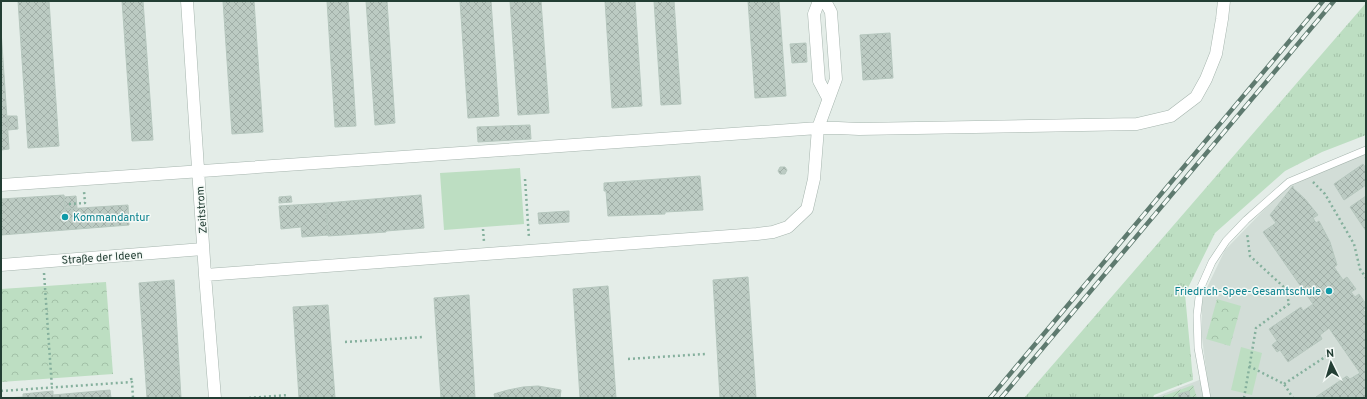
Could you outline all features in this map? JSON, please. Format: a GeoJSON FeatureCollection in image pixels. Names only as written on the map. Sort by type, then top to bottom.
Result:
{"type":"FeatureCollection","features":[{"type":"Feature","properties":{"kind":"street"},"geometry":{"type":"LineString","coordinates":[[187,1],[198,172],[818,128],[859,129],[1137,124],[1171,116],[1196,97],[1206,79],[1216,54],[1224,1]]}},
{"type":"Feature","properties":{"kind":"street"},"geometry":{"type":"LineString","coordinates":[[818,1],[814,14],[819,80],[828,98]]}},
{"type":"Feature","properties":{"kind":"street"},"geometry":{"type":"LineString","coordinates":[[205,275],[757,234],[773,232],[788,227],[807,209],[814,179],[818,128],[836,79],[831,12],[825,1]]}},
{"type":"Feature","properties":{"kind":"street","name":"Zeitstrom"},"geometry":{"type":"LineString","coordinates":[[1,185],[198,172],[215,398]]}},
{"type":"Feature","properties":{"kind":"street","name":"Straße der Ideen"},"geometry":{"type":"LineString","coordinates":[[1,265],[203,249]]}},
{"type":"Feature","properties":{"kind":"lane"},"geometry":{"type":"LineString","coordinates":[[1207,398],[1198,348],[1197,315],[1200,289],[1212,262],[1226,241],[1246,220],[1289,182],[1366,150]]}},
{"type":"Feature","properties":{"kind":"path"},"geometry":{"type":"LineString","coordinates":[[1306,174],[1324,194],[1354,244],[1360,269],[1366,278]]}},
{"type":"Feature","properties":{"kind":"path"},"geometry":{"type":"LineString","coordinates":[[525,179],[529,251]]}},
{"type":"Feature","properties":{"kind":"path"},"geometry":{"type":"LineString","coordinates":[[69,204],[85,203],[84,180]]}},
{"type":"Feature","properties":{"kind":"path"},"geometry":{"type":"LineString","coordinates":[[1244,398],[1256,328],[1289,304],[1286,289],[1250,256],[1246,220]]}},
{"type":"Feature","properties":{"kind":"path"},"geometry":{"type":"LineString","coordinates":[[44,262],[52,388]]}},
{"type":"Feature","properties":{"kind":"path"},"geometry":{"type":"LineString","coordinates":[[345,342],[423,336]]}},
{"type":"Feature","properties":{"kind":"path"},"geometry":{"type":"LineString","coordinates":[[1284,384],[1334,351]]}},
{"type":"Feature","properties":{"kind":"path"},"geometry":{"type":"LineString","coordinates":[[628,359],[705,354]]}},
{"type":"Feature","properties":{"kind":"path"},"geometry":{"type":"LineString","coordinates":[[1249,366],[1284,384],[1293,398]]}},
{"type":"Feature","properties":{"kind":"path"},"geometry":{"type":"LineString","coordinates":[[131,378],[133,398]]}},
{"type":"Feature","properties":{"kind":"path"},"geometry":{"type":"LineString","coordinates":[[1,391],[132,382]]}},
{"type":"Feature","properties":{"kind":"path"},"geometry":{"type":"LineString","coordinates":[[248,398],[288,395]]}},
{"type":"Feature","properties":{"kind":"shaded area"},"geometry":{"type":"Polygon","coordinates":[[[1366,152],[1366,398],[1155,398],[1207,377],[1202,337],[1202,298],[1225,250],[1290,183],[1366,152]]]}},
{"type":"Feature","properties":{"kind":"green space"},"geometry":{"type":"Polygon","coordinates":[[[1366,3],[1366,135],[1322,152],[1285,171],[1215,233],[1185,294],[1193,380],[1154,395],[1153,398],[1024,398],[1366,3]]]}},
{"type":"Feature","properties":{"kind":"green space"},"geometry":{"type":"Polygon","coordinates":[[[520,168],[524,224],[444,230],[440,173],[520,168]]]}},
{"type":"Feature","properties":{"kind":"green space"},"geometry":{"type":"Polygon","coordinates":[[[106,282],[113,374],[1,382],[1,289],[106,282]]]}},
{"type":"Feature","properties":{"kind":"green space"},"geometry":{"type":"Polygon","coordinates":[[[1217,299],[1241,306],[1230,346],[1206,339],[1217,299]]]}},
{"type":"Feature","properties":{"kind":"green space"},"geometry":{"type":"Polygon","coordinates":[[[1241,347],[1262,353],[1252,395],[1231,390],[1241,347]]]}},
{"type":"Feature","properties":{"kind":"green space"},"geometry":{"type":"Polygon","coordinates":[[[1193,385],[1197,398],[1158,398],[1193,385]]]}},
{"type":"Feature","properties":{"kind":"building"},"geometry":{"type":"Polygon","coordinates":[[[18,1],[49,1],[59,146],[28,148],[18,1]]]}},
{"type":"Feature","properties":{"kind":"building"},"geometry":{"type":"Polygon","coordinates":[[[122,1],[143,1],[153,140],[132,141],[122,1]]]}},
{"type":"Feature","properties":{"kind":"building"},"geometry":{"type":"Polygon","coordinates":[[[223,1],[254,1],[263,132],[232,134],[223,1]]]}},
{"type":"Feature","properties":{"kind":"building"},"geometry":{"type":"Polygon","coordinates":[[[327,1],[348,1],[356,126],[335,127],[327,1]]]}},
{"type":"Feature","properties":{"kind":"building"},"geometry":{"type":"Polygon","coordinates":[[[366,1],[387,1],[395,123],[375,125],[366,1]]]}},
{"type":"Feature","properties":{"kind":"building"},"geometry":{"type":"Polygon","coordinates":[[[460,1],[491,1],[499,116],[468,118],[460,1]]]}},
{"type":"Feature","properties":{"kind":"building"},"geometry":{"type":"Polygon","coordinates":[[[510,1],[541,1],[549,113],[518,115],[510,1]]]}},
{"type":"Feature","properties":{"kind":"building"},"geometry":{"type":"Polygon","coordinates":[[[605,1],[635,1],[642,106],[612,108],[605,1]]]}},
{"type":"Feature","properties":{"kind":"building"},"geometry":{"type":"Polygon","coordinates":[[[654,1],[674,1],[681,104],[661,105],[654,1]]]}},
{"type":"Feature","properties":{"kind":"building"},"geometry":{"type":"Polygon","coordinates":[[[748,1],[779,1],[786,96],[755,98],[748,1]]]}},
{"type":"Feature","properties":{"kind":"building"},"geometry":{"type":"Polygon","coordinates":[[[1,30],[9,149],[1,150],[1,30]]]}},
{"type":"Feature","properties":{"kind":"building"},"geometry":{"type":"Polygon","coordinates":[[[890,33],[893,78],[863,80],[860,35],[890,33]]]}},
{"type":"Feature","properties":{"kind":"building"},"geometry":{"type":"Polygon","coordinates":[[[806,43],[807,62],[792,63],[790,44],[806,43]]]}},
{"type":"Feature","properties":{"kind":"building"},"geometry":{"type":"Polygon","coordinates":[[[7,116],[17,116],[18,129],[8,130],[7,116]]]}},
{"type":"Feature","properties":{"kind":"building"},"geometry":{"type":"Polygon","coordinates":[[[530,125],[531,139],[478,142],[477,127],[530,125]]]}},
{"type":"Feature","properties":{"kind":"building"},"geometry":{"type":"Polygon","coordinates":[[[1363,164],[1366,168],[1366,185],[1344,200],[1334,184],[1363,164]]]}},
{"type":"Feature","properties":{"kind":"building"},"geometry":{"type":"Polygon","coordinates":[[[780,167],[785,167],[787,170],[785,174],[780,174],[778,171],[780,167]]]}},
{"type":"Feature","properties":{"kind":"building"},"geometry":{"type":"Polygon","coordinates":[[[700,176],[703,210],[665,212],[665,214],[608,216],[604,183],[700,176]]]}},
{"type":"Feature","properties":{"kind":"building","name":"Friedrich-Spee-Gesamtschule"},"geometry":{"type":"Polygon","coordinates":[[[1293,186],[1293,188],[1305,199],[1318,215],[1313,218],[1316,223],[1319,221],[1330,242],[1337,265],[1334,267],[1343,280],[1347,277],[1356,289],[1351,292],[1355,297],[1359,294],[1366,304],[1366,308],[1363,310],[1366,313],[1366,398],[1316,397],[1347,376],[1350,379],[1360,373],[1329,328],[1320,335],[1322,339],[1288,362],[1280,350],[1277,352],[1272,345],[1277,341],[1269,329],[1301,307],[1303,311],[1313,304],[1263,232],[1276,223],[1270,215],[1293,186]]]}},
{"type":"Feature","properties":{"kind":"building","name":"Kommandantur"},"geometry":{"type":"Polygon","coordinates":[[[64,195],[65,209],[128,205],[129,225],[1,235],[1,199],[64,195]]]}},
{"type":"Feature","properties":{"kind":"building"},"geometry":{"type":"Polygon","coordinates":[[[421,195],[424,228],[328,236],[326,203],[421,195]]]}},
{"type":"Feature","properties":{"kind":"building"},"geometry":{"type":"Polygon","coordinates":[[[76,196],[77,208],[65,209],[64,197],[76,196]]]}},
{"type":"Feature","properties":{"kind":"building"},"geometry":{"type":"Polygon","coordinates":[[[291,196],[292,202],[279,203],[279,197],[291,196]]]}},
{"type":"Feature","properties":{"kind":"building"},"geometry":{"type":"Polygon","coordinates":[[[1366,196],[1366,231],[1350,207],[1366,196]]]}},
{"type":"Feature","properties":{"kind":"building"},"geometry":{"type":"Polygon","coordinates":[[[326,203],[328,235],[302,237],[301,227],[281,229],[279,206],[326,203]]]}},
{"type":"Feature","properties":{"kind":"building"},"geometry":{"type":"Polygon","coordinates":[[[569,211],[569,222],[539,224],[538,213],[569,211]]]}},
{"type":"Feature","properties":{"kind":"building"},"geometry":{"type":"Polygon","coordinates":[[[748,277],[756,398],[720,398],[713,280],[748,277]]]}},
{"type":"Feature","properties":{"kind":"building"},"geometry":{"type":"Polygon","coordinates":[[[174,280],[181,398],[147,398],[139,283],[174,280]]]}},
{"type":"Feature","properties":{"kind":"building"},"geometry":{"type":"Polygon","coordinates":[[[608,286],[616,398],[580,398],[573,289],[608,286]]]}},
{"type":"Feature","properties":{"kind":"building"},"geometry":{"type":"Polygon","coordinates":[[[469,295],[475,398],[441,398],[434,298],[469,295]]]}},
{"type":"Feature","properties":{"kind":"building"},"geometry":{"type":"Polygon","coordinates":[[[328,305],[335,398],[299,398],[293,307],[328,305]]]}},
{"type":"Feature","properties":{"kind":"building"},"geometry":{"type":"Polygon","coordinates":[[[538,386],[561,390],[560,398],[495,398],[494,394],[523,387],[538,386]]]}},
{"type":"Feature","properties":{"kind":"building"},"geometry":{"type":"Polygon","coordinates":[[[110,390],[111,398],[5,398],[23,397],[23,394],[53,391],[53,395],[110,390]]]}},
{"type":"Feature","properties":{"kind":"building"},"geometry":{"type":"Polygon","coordinates":[[[1189,391],[1190,398],[1179,398],[1178,394],[1189,391]]]}},
{"type":"Feature","properties":{"kind":"railway"},"geometry":{"type":"LineString","coordinates":[[990,398],[1323,1]]}},
{"type":"Feature","properties":{"kind":"railway"},"geometry":{"type":"LineString","coordinates":[[1001,398],[1334,1]]}},
{"type":"Feature","properties":{"kind":"place","name":"Kommandantur"},"geometry":{"type":"Point","coordinates":[65,217]}},
{"type":"Feature","properties":{"kind":"place","name":"Friedrich-Spee-Gesamtschule"},"geometry":{"type":"Point","coordinates":[1329,291]}}]}
